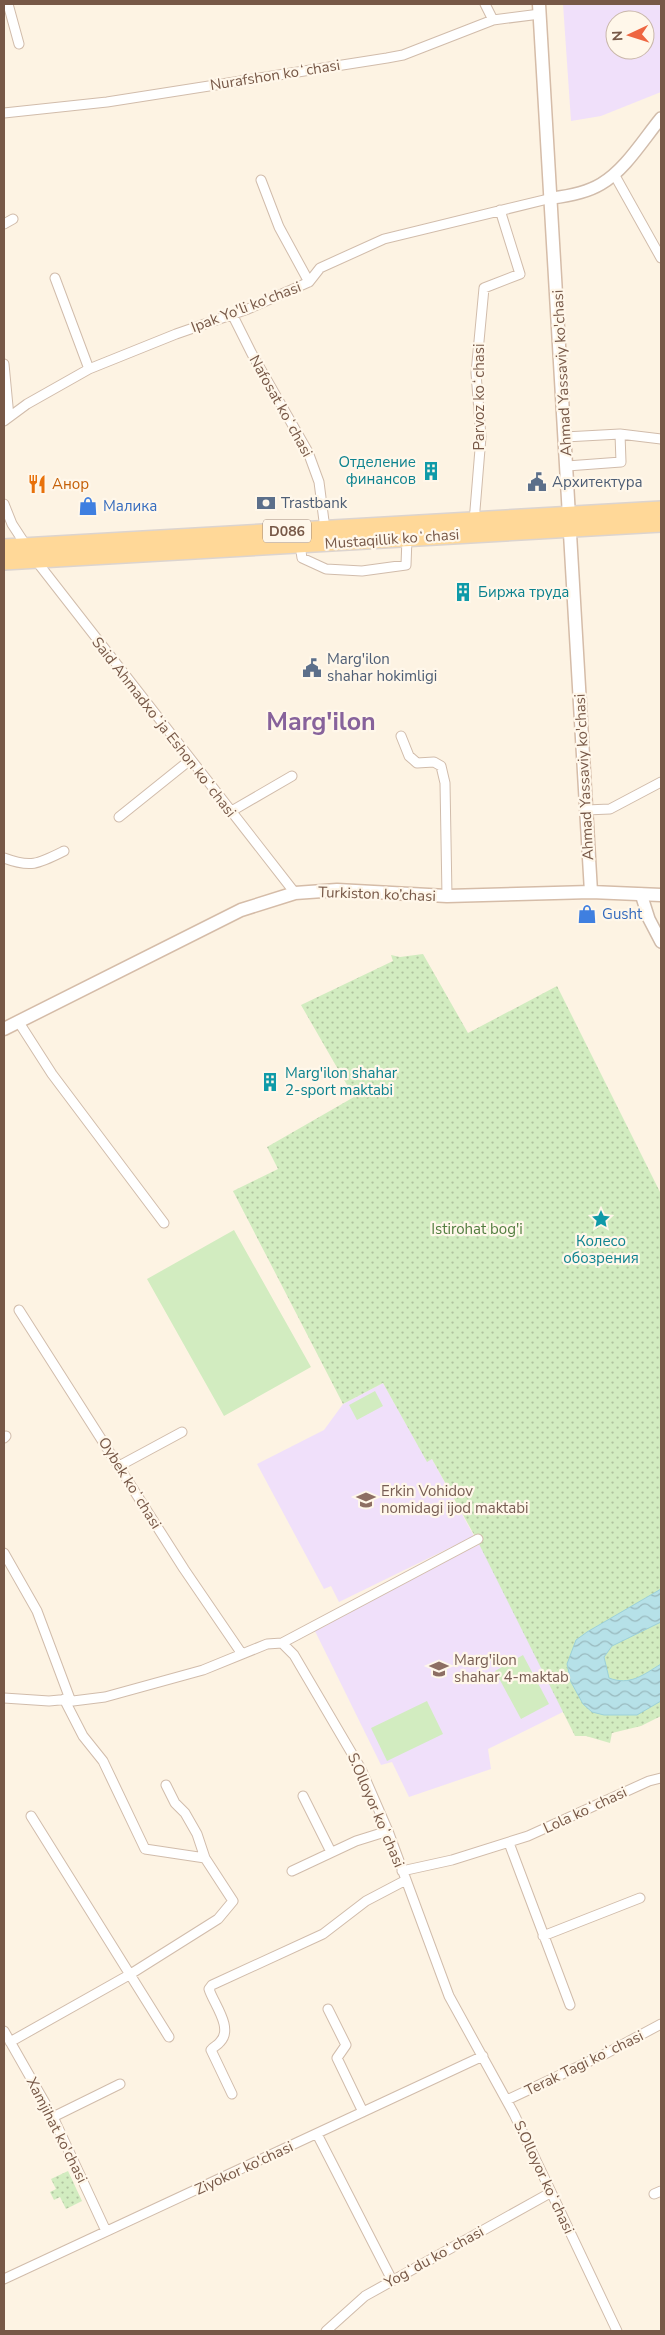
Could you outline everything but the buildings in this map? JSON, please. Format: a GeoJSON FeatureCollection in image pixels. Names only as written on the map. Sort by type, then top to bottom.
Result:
{"type":"FeatureCollection","features":[{"type":"Feature","properties":{"kind":"main road","name":"Ahmad Yassaviy ko'chasi"},"geometry":{"type":"LineString","coordinates":[[540,9],[591,892]]}},
{"type":"Feature","properties":{"kind":"main road","name":"Mustaqillik koʻchasi"},"geometry":{"type":"LineString","coordinates":[[4,562],[407,538],[570,523],[661,510]]}},
{"type":"Feature","properties":{"kind":"main road","name":"Mustaqillik koʻchasi"},"geometry":{"type":"LineString","coordinates":[[4,547],[474,522],[661,524]]}},
{"type":"Feature","properties":{"kind":"main road","name":"Turkiston ko’chasi"},"geometry":{"type":"LineString","coordinates":[[4,1029],[241,910],[295,893],[337,890],[447,896],[591,892],[661,895]]}},
{"type":"Feature","properties":{"kind":"street"},"geometry":{"type":"LineString","coordinates":[[8,4],[19,44]]}},
{"type":"Feature","properties":{"kind":"street"},"geometry":{"type":"LineString","coordinates":[[484,4],[493,20]]}},
{"type":"Feature","properties":{"kind":"street","name":"Nurafshon koʻchasi"},"geometry":{"type":"LineString","coordinates":[[4,113],[107,102],[403,55],[493,20],[540,9]]}},
{"type":"Feature","properties":{"kind":"street"},"geometry":{"type":"LineString","coordinates":[[552,198],[588,190],[614,174],[661,118]]}},
{"type":"Feature","properties":{"kind":"street"},"geometry":{"type":"LineString","coordinates":[[614,174],[661,258]]}},
{"type":"Feature","properties":{"kind":"street"},"geometry":{"type":"LineString","coordinates":[[261,180],[279,227],[309,282]]}},
{"type":"Feature","properties":{"kind":"street","name":"Ipak Yo'li ko'chasi"},"geometry":{"type":"LineString","coordinates":[[6,419],[54,388],[89,369],[309,282],[320,268],[384,239],[552,198]]}},
{"type":"Feature","properties":{"kind":"street","name":"Parvoz koʻchasi"},"geometry":{"type":"LineString","coordinates":[[474,522],[481,437],[476,373],[484,288],[520,274],[500,210]]}},
{"type":"Feature","properties":{"kind":"street"},"geometry":{"type":"LineString","coordinates":[[4,224],[13,219]]}},
{"type":"Feature","properties":{"kind":"street"},"geometry":{"type":"LineString","coordinates":[[55,278],[89,369]]}},
{"type":"Feature","properties":{"kind":"street","name":"Nafosat koʻchasi"},"geometry":{"type":"LineString","coordinates":[[232,314],[252,354],[308,452],[319,482],[324,508],[325,530]]}},
{"type":"Feature","properties":{"kind":"street"},"geometry":{"type":"LineString","coordinates":[[4,364],[6,419]]}},
{"type":"Feature","properties":{"kind":"street"},"geometry":{"type":"LineString","coordinates":[[567,466],[621,462],[620,434]]}},
{"type":"Feature","properties":{"kind":"street"},"geometry":{"type":"LineString","coordinates":[[566,437],[620,434],[661,439]]}},
{"type":"Feature","properties":{"kind":"street","name":"Said Ahmadxoʻja Eshon koʻchasi"},"geometry":{"type":"LineString","coordinates":[[4,504],[12,524],[35,560],[295,893]]}},
{"type":"Feature","properties":{"kind":"street"},"geometry":{"type":"LineString","coordinates":[[300,545],[302,558],[326,569],[362,571],[406,565],[407,538]]}},
{"type":"Feature","properties":{"kind":"street"},"geometry":{"type":"LineString","coordinates":[[401,736],[410,756],[417,763],[434,762],[441,766],[446,783],[447,896]]}},
{"type":"Feature","properties":{"kind":"street"},"geometry":{"type":"LineString","coordinates":[[119,817],[190,760]]}},
{"type":"Feature","properties":{"kind":"street"},"geometry":{"type":"LineString","coordinates":[[230,812],[292,776]]}},
{"type":"Feature","properties":{"kind":"street"},"geometry":{"type":"LineString","coordinates":[[586,810],[610,808],[661,782]]}},
{"type":"Feature","properties":{"kind":"street"},"geometry":{"type":"LineString","coordinates":[[4,858],[20,864],[37,864],[64,851]]}},
{"type":"Feature","properties":{"kind":"street"},"geometry":{"type":"LineString","coordinates":[[641,894],[649,919],[661,942]]}},
{"type":"Feature","properties":{"kind":"street"},"geometry":{"type":"LineString","coordinates":[[18,1021],[68,1095],[164,1224]]}},
{"type":"Feature","properties":{"kind":"street","name":"Oybek koʻchasi"},"geometry":{"type":"LineString","coordinates":[[19,1310],[184,1569],[242,1654]]}},
{"type":"Feature","properties":{"kind":"street"},"geometry":{"type":"LineString","coordinates":[[119,1466],[182,1432]]}},
{"type":"Feature","properties":{"kind":"street"},"geometry":{"type":"LineString","coordinates":[[4,1698],[80,1701],[105,1697],[203,1670],[267,1644],[282,1643],[478,1539]]}},
{"type":"Feature","properties":{"kind":"street"},"geometry":{"type":"LineString","coordinates":[[4,1553],[36,1611],[67,1699],[83,1736],[103,1761],[145,1849],[205,1858]]}},
{"type":"Feature","properties":{"kind":"street","name":"S.Olloyor koʻchasi"},"geometry":{"type":"LineString","coordinates":[[282,1643],[294,1655],[361,1769],[388,1831],[449,1996],[507,2100],[617,2331]]}},
{"type":"Feature","properties":{"kind":"street","name":"Lola koʻchasi"},"geometry":{"type":"LineString","coordinates":[[402,1871],[452,1860],[509,1843],[648,1780],[661,1778]]}},
{"type":"Feature","properties":{"kind":"street"},"geometry":{"type":"LineString","coordinates":[[10,2042],[130,1975],[218,1919],[233,1901],[205,1858],[197,1834],[185,1813],[175,1803],[166,1785]]}},
{"type":"Feature","properties":{"kind":"street"},"geometry":{"type":"LineString","coordinates":[[303,1796],[331,1852]]}},
{"type":"Feature","properties":{"kind":"street"},"geometry":{"type":"LineString","coordinates":[[31,1816],[169,2036]]}},
{"type":"Feature","properties":{"kind":"street"},"geometry":{"type":"LineString","coordinates":[[292,1871],[331,1852],[388,1831]]}},
{"type":"Feature","properties":{"kind":"street"},"geometry":{"type":"LineString","coordinates":[[509,1843],[570,2005]]}},
{"type":"Feature","properties":{"kind":"street"},"geometry":{"type":"LineString","coordinates":[[232,2094],[211,2050],[222,2042],[224,2034],[223,2021],[211,1995],[210,1989],[212,1985],[323,1934],[366,1901],[406,1880]]}},
{"type":"Feature","properties":{"kind":"street"},"geometry":{"type":"LineString","coordinates":[[543,1936],[640,1898]]}},
{"type":"Feature","properties":{"kind":"street"},"geometry":{"type":"LineString","coordinates":[[328,2009],[346,2045],[337,2058],[363,2112]]}},
{"type":"Feature","properties":{"kind":"street","name":"Terak Tagi koʻchasi"},"geometry":{"type":"LineString","coordinates":[[507,2100],[661,2024]]}},
{"type":"Feature","properties":{"kind":"street","name":"Xamjihat ko'chasi"},"geometry":{"type":"LineString","coordinates":[[4,2031],[53,2117],[106,2231]]}},
{"type":"Feature","properties":{"kind":"street","name":"Ziyokor ko'chasi"},"geometry":{"type":"LineString","coordinates":[[4,2279],[483,2056]]}},
{"type":"Feature","properties":{"kind":"street"},"geometry":{"type":"LineString","coordinates":[[53,2117],[120,2084]]}},
{"type":"Feature","properties":{"kind":"street"},"geometry":{"type":"LineString","coordinates":[[317,2134],[392,2280]]}},
{"type":"Feature","properties":{"kind":"street","name":"Yogʻdu koʻchasi"},"geometry":{"type":"LineString","coordinates":[[326,2331],[365,2296],[550,2193]]}},
{"type":"Feature","properties":{"kind":"shaded area"},"geometry":{"type":"Polygon","coordinates":[[[563,4],[661,4],[661,92],[601,116],[571,121],[563,4]]]}},
{"type":"Feature","properties":{"kind":"shaded area","name":"Erkin Vohidov nomidagi ijod maktabi"},"geometry":{"type":"Polygon","coordinates":[[[383,1383],[427,1461],[432,1459],[474,1536],[339,1602],[331,1586],[324,1589],[257,1464],[324,1430],[343,1404],[383,1383]]]}},
{"type":"Feature","properties":{"kind":"shaded area","name":"Marg'ilon shahar 4-maktab"},"geometry":{"type":"Polygon","coordinates":[[[482,1543],[565,1711],[488,1749],[491,1769],[409,1797],[392,1762],[381,1765],[313,1627],[482,1543]]]}},
{"type":"Feature","properties":{"kind":"green space","name":"Istirohat bog'i"},"geometry":{"type":"Polygon","coordinates":[[[423,954],[468,1033],[557,986],[661,1194],[661,1716],[641,1726],[612,1733],[610,1743],[586,1736],[575,1736],[477,1540],[432,1459],[427,1462],[383,1383],[343,1404],[233,1191],[278,1169],[267,1147],[354,1097],[301,1005],[393,961],[391,955],[400,957],[423,954]]]}},
{"type":"Feature","properties":{"kind":"green space"},"geometry":{"type":"Polygon","coordinates":[[[234,1230],[311,1367],[224,1416],[147,1279],[234,1230]]]}},
{"type":"Feature","properties":{"kind":"green space"},"geometry":{"type":"Polygon","coordinates":[[[375,1391],[383,1406],[357,1420],[349,1405],[375,1391]]]}},
{"type":"Feature","properties":{"kind":"green space"},"geometry":{"type":"Polygon","coordinates":[[[523,1655],[549,1704],[521,1719],[495,1671],[523,1655]]]}},
{"type":"Feature","properties":{"kind":"green space"},"geometry":{"type":"Polygon","coordinates":[[[427,1701],[443,1734],[387,1761],[371,1728],[427,1701]]]}},
{"type":"Feature","properties":{"kind":"green space"},"geometry":{"type":"Polygon","coordinates":[[[68,2171],[82,2201],[66,2209],[60,2197],[54,2200],[50,2192],[56,2189],[51,2179],[68,2171]]]}},
{"type":"Feature","properties":{"kind":"water"},"geometry":{"type":"Polygon","coordinates":[[[661,1589],[661,1622],[612,1646],[604,1657],[609,1678],[623,1681],[636,1678],[661,1664],[661,1701],[637,1715],[604,1715],[592,1712],[583,1704],[571,1682],[567,1664],[576,1640],[661,1589]]]}},
{"type":"Feature","properties":{"kind":"place","name":"Отделение финансов"},"geometry":{"type":"Point","coordinates":[431,471]}},
{"type":"Feature","properties":{"kind":"place","name":"Архитектура"},"geometry":{"type":"Point","coordinates":[537,482]}},
{"type":"Feature","properties":{"kind":"place","name":"Анор"},"geometry":{"type":"Point","coordinates":[37,484]}},
{"type":"Feature","properties":{"kind":"place","name":"Trastbank"},"geometry":{"type":"Point","coordinates":[266,503]}},
{"type":"Feature","properties":{"kind":"place","name":"Малика"},"geometry":{"type":"Point","coordinates":[88,506]}},
{"type":"Feature","properties":{"kind":"place","name":"Биржа труда"},"geometry":{"type":"Point","coordinates":[463,592]}},
{"type":"Feature","properties":{"kind":"place","name":"Marg'ilon shahar hokimligi"},"geometry":{"type":"Point","coordinates":[312,668]}},
{"type":"Feature","properties":{"kind":"place","name":"Gusht"},"geometry":{"type":"Point","coordinates":[587,914]}},
{"type":"Feature","properties":{"kind":"place","name":"Marg'ilon shahar 2-sport maktabi"},"geometry":{"type":"Point","coordinates":[270,1082]}},
{"type":"Feature","properties":{"kind":"place","name":"Колесо обозрения"},"geometry":{"type":"Point","coordinates":[601,1219]}},
{"type":"Feature","properties":{"kind":"place","name":"Erkin Vohidov nomidagi ijod maktabi"},"geometry":{"type":"Point","coordinates":[366,1500]}},
{"type":"Feature","properties":{"kind":"place","name":"Marg'ilon shahar 4-maktab"},"geometry":{"type":"Point","coordinates":[439,1669]}},
{"type":"Feature","properties":{"kind":"district","name":"Marg'ilon"},"geometry":{"type":"Point","coordinates":[321,721]}}]}
